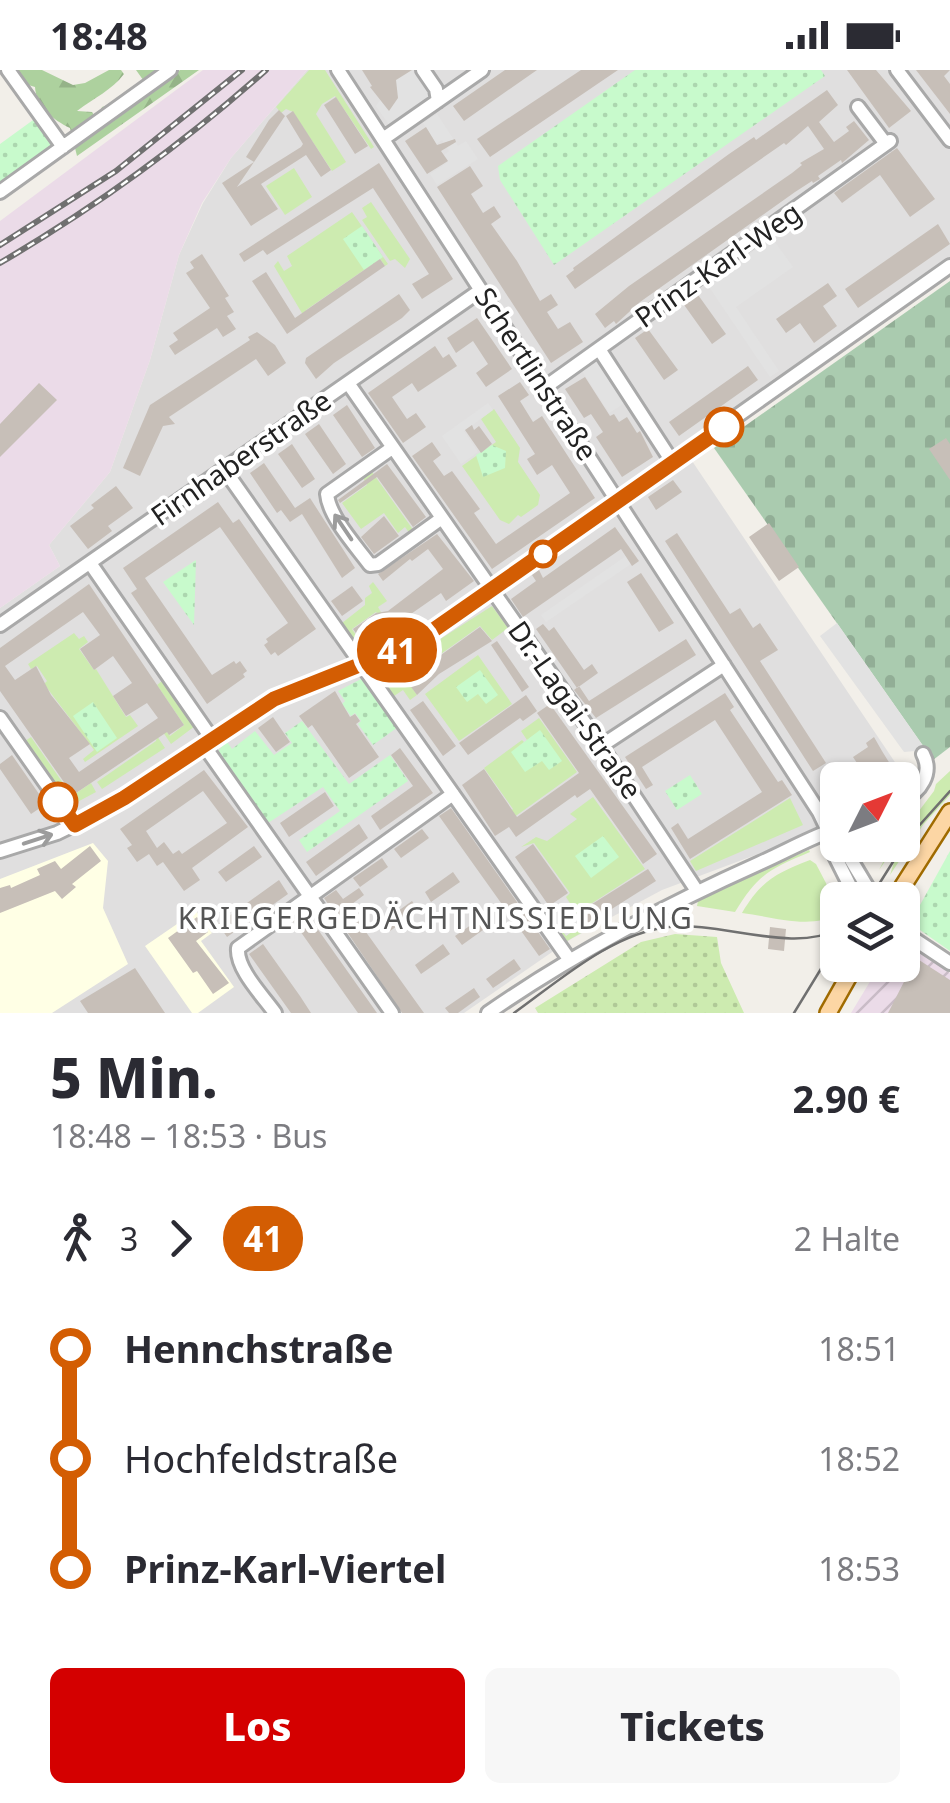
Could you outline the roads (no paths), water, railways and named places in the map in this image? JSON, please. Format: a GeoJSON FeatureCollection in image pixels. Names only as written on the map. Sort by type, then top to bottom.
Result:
{"type":"FeatureCollection","features":[{"type":"Feature","properties":{"kind":"main road"},"geometry":{"type":"LineString","coordinates":[[905,882],[950,812]]}},
{"type":"Feature","properties":{"kind":"main road"},"geometry":{"type":"LineString","coordinates":[[828,1013],[846,982]]}},
{"type":"Feature","properties":{"kind":"street"},"geometry":{"type":"LineString","coordinates":[[8,70],[63,147]]}},
{"type":"Feature","properties":{"kind":"street"},"geometry":{"type":"LineString","coordinates":[[0,192],[170,70]]}},
{"type":"Feature","properties":{"kind":"street","name":"Schertlinstraße"},"geometry":{"type":"LineString","coordinates":[[338,70],[820,812]]}},
{"type":"Feature","properties":{"kind":"street"},"geometry":{"type":"LineString","coordinates":[[422,70],[436,89],[438,101]]}},
{"type":"Feature","properties":{"kind":"street"},"geometry":{"type":"LineString","coordinates":[[383,140],[482,70]]}},
{"type":"Feature","properties":{"kind":"street"},"geometry":{"type":"LineString","coordinates":[[897,70],[950,140]]}},
{"type":"Feature","properties":{"kind":"street","name":"Prinz-Karl-Weg"},"geometry":{"type":"LineString","coordinates":[[544,388],[888,142],[858,108]]}},
{"type":"Feature","properties":{"kind":"street"},"geometry":{"type":"LineString","coordinates":[[0,851],[75,825],[124,798],[274,699],[407,646],[950,266]]}},
{"type":"Feature","properties":{"kind":"street","name":"Firnhaberstraße"},"geometry":{"type":"LineString","coordinates":[[0,625],[481,290]]}},
{"type":"Feature","properties":{"kind":"street"},"geometry":{"type":"LineString","coordinates":[[598,349],[673,463]]}},
{"type":"Feature","properties":{"kind":"street","name":"Dr.-Lagai-Straße"},"geometry":{"type":"LineString","coordinates":[[348,383],[601,746],[697,892]]}},
{"type":"Feature","properties":{"kind":"street"},"geometry":{"type":"LineString","coordinates":[[392,448],[327,494],[328,504],[362,554],[370,564],[378,564],[442,518]]}},
{"type":"Feature","properties":{"kind":"street"},"geometry":{"type":"LineString","coordinates":[[224,469],[569,959]]}},
{"type":"Feature","properties":{"kind":"street"},"geometry":{"type":"LineString","coordinates":[[90,563],[392,1013]]}},
{"type":"Feature","properties":{"kind":"street"},"geometry":{"type":"LineString","coordinates":[[601,746],[724,665]]}},
{"type":"Feature","properties":{"kind":"street"},"geometry":{"type":"LineString","coordinates":[[0,718],[75,825]]}},
{"type":"Feature","properties":{"kind":"street"},"geometry":{"type":"LineString","coordinates":[[920,787],[928,767],[922,754]]}},
{"type":"Feature","properties":{"kind":"street"},"geometry":{"type":"LineString","coordinates":[[275,1013],[241,964],[236,952],[240,945],[453,794]]}},
{"type":"Feature","properties":{"kind":"street"},"geometry":{"type":"LineString","coordinates":[[488,1013],[569,959],[697,892],[820,842]]}},
{"type":"Feature","properties":{"kind":"street"},"geometry":{"type":"LineString","coordinates":[[920,944],[950,963]]}},
{"type":"Feature","properties":{"kind":"tram line"},"geometry":{"type":"LineString","coordinates":[[880,882],[908,838],[950,791]]}},
{"type":"Feature","properties":{"kind":"tram line"},"geometry":{"type":"LineString","coordinates":[[514,1013],[587,960],[648,931],[689,926],[778,938],[820,936]]}},
{"type":"Feature","properties":{"kind":"tram line"},"geometry":{"type":"LineString","coordinates":[[794,1013],[820,970]]}},
{"type":"Feature","properties":{"kind":"railway"},"geometry":{"type":"LineString","coordinates":[[0,245],[116,171],[242,70]]}},
{"type":"Feature","properties":{"kind":"railway"},"geometry":{"type":"LineString","coordinates":[[0,263],[138,173],[266,70]]}},
{"type":"Feature","properties":{"kind":"district","name":"KRIEGERGEDÄCHTNISSIEDLUNG"},"geometry":{"type":"Point","coordinates":[436,919]}}]}
